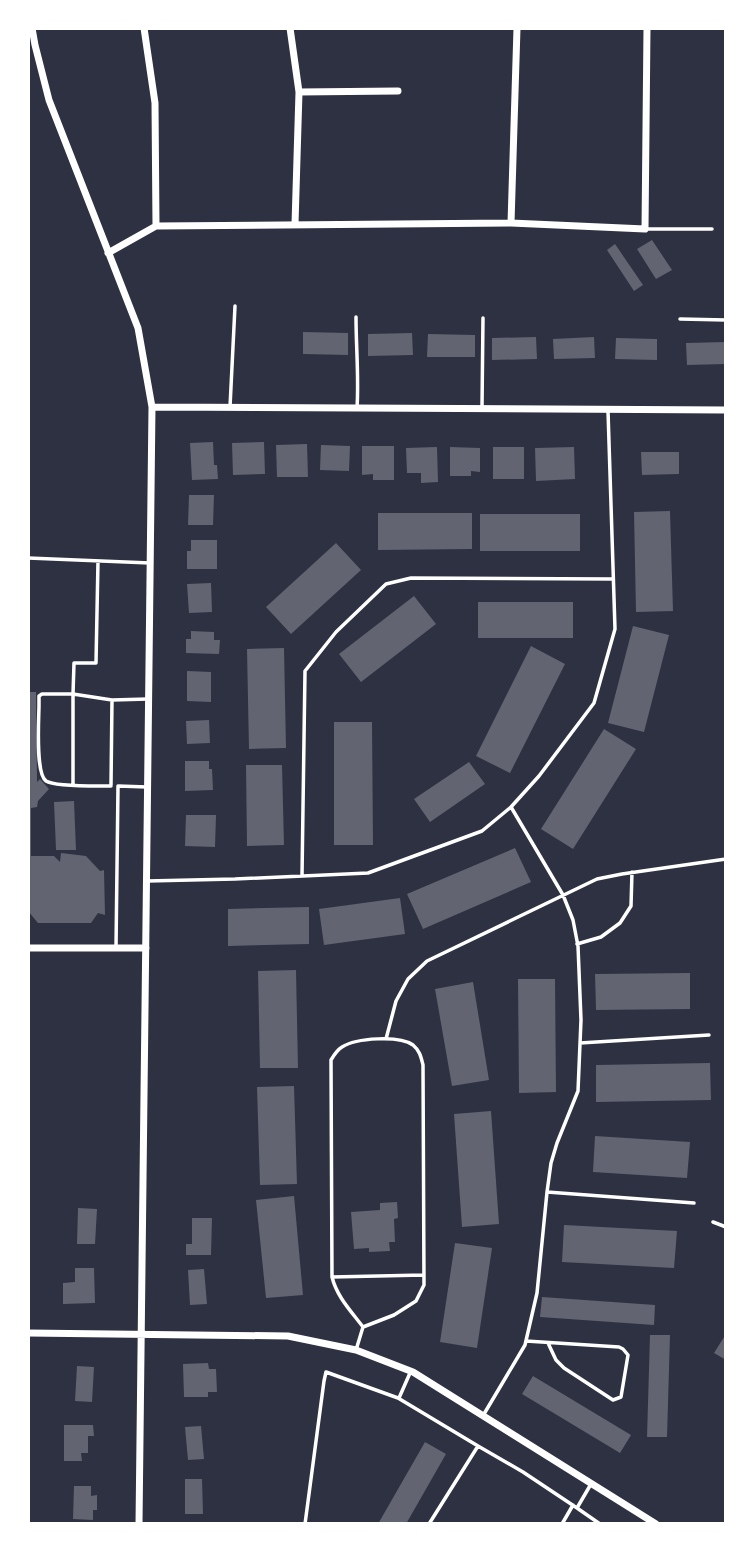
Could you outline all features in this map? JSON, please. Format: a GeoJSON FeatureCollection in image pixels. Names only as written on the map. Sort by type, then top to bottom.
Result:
{"type":"FeatureCollection","features":[{"type":"Feature","properties":{"kind":"street"},"geometry":{"type":"LineString","coordinates":[[32,28],[34,45],[50,100],[138,328],[152,407],[139,1524]]}},
{"type":"Feature","properties":{"kind":"street"},"geometry":{"type":"LineString","coordinates":[[144,28],[155,103],[156,226]]}},
{"type":"Feature","properties":{"kind":"street"},"geometry":{"type":"LineString","coordinates":[[290,28],[299,92],[295,224]]}},
{"type":"Feature","properties":{"kind":"street"},"geometry":{"type":"LineString","coordinates":[[511,223],[517,28]]}},
{"type":"Feature","properties":{"kind":"street"},"geometry":{"type":"LineString","coordinates":[[108,253],[156,226],[511,223],[645,229],[647,28]]}},
{"type":"Feature","properties":{"kind":"street"},"geometry":{"type":"LineString","coordinates":[[299,92],[398,91]]}},
{"type":"Feature","properties":{"kind":"street"},"geometry":{"type":"LineString","coordinates":[[152,407],[726,410]]}},
{"type":"Feature","properties":{"kind":"street"},"geometry":{"type":"LineString","coordinates":[[28,948],[146,948]]}},
{"type":"Feature","properties":{"kind":"street"},"geometry":{"type":"LineString","coordinates":[[28,1333],[288,1336],[356,1350],[411,1371],[656,1524]]}},
{"type":"Feature","properties":{"kind":"lane"},"geometry":{"type":"LineString","coordinates":[[645,229],[712,229]]}},
{"type":"Feature","properties":{"kind":"lane"},"geometry":{"type":"LineString","coordinates":[[230,407],[235,306]]}},
{"type":"Feature","properties":{"kind":"lane"},"geometry":{"type":"LineString","coordinates":[[356,317],[359,386],[357,408]]}},
{"type":"Feature","properties":{"kind":"lane"},"geometry":{"type":"LineString","coordinates":[[482,409],[483,318]]}},
{"type":"Feature","properties":{"kind":"lane"},"geometry":{"type":"LineString","coordinates":[[680,319],[726,320]]}},
{"type":"Feature","properties":{"kind":"lane"},"geometry":{"type":"LineString","coordinates":[[146,881],[368,873],[482,831],[511,807],[539,776],[594,703],[615,629],[608,409]]}},
{"type":"Feature","properties":{"kind":"lane"},"geometry":{"type":"LineString","coordinates":[[28,558],[150,564]]}},
{"type":"Feature","properties":{"kind":"lane"},"geometry":{"type":"LineString","coordinates":[[73,785],[74,663],[96,663],[98,561]]}},
{"type":"Feature","properties":{"kind":"lane"},"geometry":{"type":"LineString","coordinates":[[302,876],[305,671],[336,632],[386,584],[411,578],[614,579]]}},
{"type":"Feature","properties":{"kind":"lane"},"geometry":{"type":"LineString","coordinates":[[148,787],[55,785],[46,781],[39,765],[39,696],[73,694],[112,700],[150,699]]}},
{"type":"Feature","properties":{"kind":"lane"},"geometry":{"type":"LineString","coordinates":[[111,786],[112,700]]}},
{"type":"Feature","properties":{"kind":"lane"},"geometry":{"type":"LineString","coordinates":[[116,948],[118,786]]}},
{"type":"Feature","properties":{"kind":"lane"},"geometry":{"type":"LineString","coordinates":[[483,1415],[526,1341],[537,1293],[551,1163],[578,1091],[581,1020],[573,920],[563,895],[511,807]]}},
{"type":"Feature","properties":{"kind":"lane"},"geometry":{"type":"LineString","coordinates":[[386,1039],[396,1001],[408,979],[426,961],[597,879],[726,859]]}},
{"type":"Feature","properties":{"kind":"lane"},"geometry":{"type":"LineString","coordinates":[[577,944],[601,937],[620,923],[631,906],[632,872]]}},
{"type":"Feature","properties":{"kind":"lane"},"geometry":{"type":"LineString","coordinates":[[580,1043],[709,1035]]}},
{"type":"Feature","properties":{"kind":"lane"},"geometry":{"type":"LineString","coordinates":[[399,1040],[411,1044],[421,1054],[424,1065],[424,1285],[416,1301],[394,1315],[363,1327],[335,1288],[332,1276],[331,1060],[342,1047],[357,1042],[399,1040]]}},
{"type":"Feature","properties":{"kind":"lane"},"geometry":{"type":"LineString","coordinates":[[547,1192],[694,1203]]}},
{"type":"Feature","properties":{"kind":"lane"},"geometry":{"type":"LineString","coordinates":[[713,1222],[726,1227]]}},
{"type":"Feature","properties":{"kind":"lane"},"geometry":{"type":"LineString","coordinates":[[332,1276],[425,1275]]}},
{"type":"Feature","properties":{"kind":"lane"},"geometry":{"type":"LineString","coordinates":[[356,1350],[363,1327]]}},
{"type":"Feature","properties":{"kind":"lane"},"geometry":{"type":"LineString","coordinates":[[526,1341],[620,1346],[628,1355],[621,1397],[613,1400],[564,1368],[556,1360],[548,1343]]}},
{"type":"Feature","properties":{"kind":"lane"},"geometry":{"type":"LineString","coordinates":[[398,1398],[411,1371]]}},
{"type":"Feature","properties":{"kind":"lane"},"geometry":{"type":"LineString","coordinates":[[305,1524],[326,1372],[398,1398],[523,1472],[600,1524]]}},
{"type":"Feature","properties":{"kind":"lane"},"geometry":{"type":"LineString","coordinates":[[429,1524],[478,1446]]}},
{"type":"Feature","properties":{"kind":"lane"},"geometry":{"type":"LineString","coordinates":[[562,1524],[591,1484]]}},
{"type":"Feature","properties":{"kind":"building"},"geometry":{"type":"Polygon","coordinates":[[[652,240],[672,270],[656,279],[637,249],[652,240]]]}},
{"type":"Feature","properties":{"kind":"building"},"geometry":{"type":"Polygon","coordinates":[[[615,244],[643,285],[634,291],[607,250],[615,244]]]}},
{"type":"Feature","properties":{"kind":"building"},"geometry":{"type":"Polygon","coordinates":[[[303,332],[348,333],[348,355],[303,354],[303,332]]]}},
{"type":"Feature","properties":{"kind":"building"},"geometry":{"type":"Polygon","coordinates":[[[412,333],[413,355],[368,356],[368,334],[412,333]]]}},
{"type":"Feature","properties":{"kind":"building"},"geometry":{"type":"Polygon","coordinates":[[[428,334],[475,335],[475,357],[427,357],[428,334]]]}},
{"type":"Feature","properties":{"kind":"building"},"geometry":{"type":"Polygon","coordinates":[[[536,337],[537,359],[492,360],[492,338],[536,337]]]}},
{"type":"Feature","properties":{"kind":"building"},"geometry":{"type":"Polygon","coordinates":[[[594,337],[595,358],[554,359],[553,339],[594,337]]]}},
{"type":"Feature","properties":{"kind":"building"},"geometry":{"type":"Polygon","coordinates":[[[616,338],[657,339],[657,360],[615,359],[616,338]]]}},
{"type":"Feature","properties":{"kind":"building"},"geometry":{"type":"Polygon","coordinates":[[[726,342],[726,364],[687,365],[686,343],[726,342]]]}},
{"type":"Feature","properties":{"kind":"building"},"geometry":{"type":"Polygon","coordinates":[[[213,442],[218,479],[192,480],[190,443],[213,442]]]}},
{"type":"Feature","properties":{"kind":"building"},"geometry":{"type":"Polygon","coordinates":[[[264,442],[265,474],[233,475],[232,443],[264,442]]]}},
{"type":"Feature","properties":{"kind":"building"},"geometry":{"type":"Polygon","coordinates":[[[307,444],[308,477],[277,477],[276,445],[307,444]]]}},
{"type":"Feature","properties":{"kind":"building"},"geometry":{"type":"Polygon","coordinates":[[[321,445],[350,446],[349,471],[320,470],[321,445]]]}},
{"type":"Feature","properties":{"kind":"building"},"geometry":{"type":"Polygon","coordinates":[[[362,446],[394,446],[394,480],[373,480],[373,474],[362,475],[362,446]]]}},
{"type":"Feature","properties":{"kind":"building"},"geometry":{"type":"Polygon","coordinates":[[[437,447],[438,482],[421,483],[421,473],[407,473],[406,448],[437,447]]]}},
{"type":"Feature","properties":{"kind":"building"},"geometry":{"type":"Polygon","coordinates":[[[450,447],[480,448],[480,472],[471,471],[471,476],[450,476],[450,447]]]}},
{"type":"Feature","properties":{"kind":"building"},"geometry":{"type":"Polygon","coordinates":[[[493,447],[524,447],[524,479],[493,479],[493,447]]]}},
{"type":"Feature","properties":{"kind":"building"},"geometry":{"type":"Polygon","coordinates":[[[574,447],[575,479],[536,481],[535,448],[574,447]]]}},
{"type":"Feature","properties":{"kind":"building"},"geometry":{"type":"Polygon","coordinates":[[[641,452],[679,452],[679,474],[642,475],[641,452]]]}},
{"type":"Feature","properties":{"kind":"building"},"geometry":{"type":"Polygon","coordinates":[[[189,495],[214,495],[213,525],[188,525],[189,495]]]}},
{"type":"Feature","properties":{"kind":"building"},"geometry":{"type":"Polygon","coordinates":[[[670,511],[673,611],[636,612],[634,512],[670,511]]]}},
{"type":"Feature","properties":{"kind":"building"},"geometry":{"type":"Polygon","coordinates":[[[378,513],[472,513],[472,549],[378,550],[378,513]]]}},
{"type":"Feature","properties":{"kind":"building"},"geometry":{"type":"Polygon","coordinates":[[[480,514],[580,514],[580,551],[480,551],[480,514]]]}},
{"type":"Feature","properties":{"kind":"building"},"geometry":{"type":"Polygon","coordinates":[[[191,540],[217,540],[217,569],[187,569],[187,551],[191,551],[191,540]]]}},
{"type":"Feature","properties":{"kind":"building"},"geometry":{"type":"Polygon","coordinates":[[[336,543],[361,570],[291,634],[266,607],[336,543]]]}},
{"type":"Feature","properties":{"kind":"building"},"geometry":{"type":"Polygon","coordinates":[[[211,583],[212,612],[189,613],[187,584],[211,583]]]}},
{"type":"Feature","properties":{"kind":"building"},"geometry":{"type":"Polygon","coordinates":[[[414,596],[436,624],[361,682],[339,654],[414,596]]]}},
{"type":"Feature","properties":{"kind":"building"},"geometry":{"type":"Polygon","coordinates":[[[478,602],[573,602],[573,638],[478,638],[478,602]]]}},
{"type":"Feature","properties":{"kind":"building"},"geometry":{"type":"Polygon","coordinates":[[[633,626],[669,635],[644,732],[608,723],[633,626]]]}},
{"type":"Feature","properties":{"kind":"building"},"geometry":{"type":"Polygon","coordinates":[[[191,631],[214,632],[214,640],[220,640],[219,654],[186,653],[186,639],[191,639],[191,631]]]}},
{"type":"Feature","properties":{"kind":"building"},"geometry":{"type":"Polygon","coordinates":[[[531,646],[565,664],[510,773],[476,756],[531,646]]]}},
{"type":"Feature","properties":{"kind":"building"},"geometry":{"type":"Polygon","coordinates":[[[284,648],[286,748],[249,749],[247,649],[284,648]]]}},
{"type":"Feature","properties":{"kind":"building"},"geometry":{"type":"Polygon","coordinates":[[[187,671],[211,672],[211,702],[187,701],[187,671]]]}},
{"type":"Feature","properties":{"kind":"building"},"geometry":{"type":"Polygon","coordinates":[[[28,692],[36,692],[37,782],[40,779],[49,789],[38,801],[37,807],[31,808],[31,856],[54,856],[60,862],[61,853],[86,856],[100,871],[104,870],[105,915],[98,913],[91,923],[38,923],[28,911],[28,692]]]}},
{"type":"Feature","properties":{"kind":"building"},"geometry":{"type":"Polygon","coordinates":[[[209,720],[210,743],[187,744],[186,721],[209,720]]]}},
{"type":"Feature","properties":{"kind":"building"},"geometry":{"type":"Polygon","coordinates":[[[334,722],[372,722],[373,845],[334,845],[334,722]]]}},
{"type":"Feature","properties":{"kind":"building"},"geometry":{"type":"Polygon","coordinates":[[[604,729],[636,749],[573,849],[541,829],[604,729]]]}},
{"type":"Feature","properties":{"kind":"building"},"geometry":{"type":"Polygon","coordinates":[[[185,761],[209,761],[213,790],[185,791],[185,761]]]}},
{"type":"Feature","properties":{"kind":"building"},"geometry":{"type":"Polygon","coordinates":[[[469,762],[485,784],[430,822],[414,799],[469,762]]]}},
{"type":"Feature","properties":{"kind":"building"},"geometry":{"type":"Polygon","coordinates":[[[246,765],[282,765],[284,845],[247,846],[246,765]]]}},
{"type":"Feature","properties":{"kind":"building"},"geometry":{"type":"Polygon","coordinates":[[[74,801],[76,850],[56,850],[54,802],[74,801]]]}},
{"type":"Feature","properties":{"kind":"building"},"geometry":{"type":"Polygon","coordinates":[[[186,815],[216,815],[215,847],[185,846],[186,815]]]}},
{"type":"Feature","properties":{"kind":"building"},"geometry":{"type":"Polygon","coordinates":[[[515,848],[531,882],[423,929],[407,894],[515,848]]]}},
{"type":"Feature","properties":{"kind":"building"},"geometry":{"type":"Polygon","coordinates":[[[400,898],[405,934],[324,945],[319,909],[400,898]]]}},
{"type":"Feature","properties":{"kind":"building"},"geometry":{"type":"Polygon","coordinates":[[[309,907],[309,944],[228,946],[228,909],[309,907]]]}},
{"type":"Feature","properties":{"kind":"building"},"geometry":{"type":"Polygon","coordinates":[[[296,970],[298,1068],[260,1068],[258,971],[296,970]]]}},
{"type":"Feature","properties":{"kind":"building"},"geometry":{"type":"Polygon","coordinates":[[[690,973],[690,1009],[596,1010],[595,974],[690,973]]]}},
{"type":"Feature","properties":{"kind":"building"},"geometry":{"type":"Polygon","coordinates":[[[518,979],[555,979],[556,1092],[519,1093],[518,979]]]}},
{"type":"Feature","properties":{"kind":"building"},"geometry":{"type":"Polygon","coordinates":[[[473,982],[489,1080],[452,1086],[435,989],[473,982]]]}},
{"type":"Feature","properties":{"kind":"building"},"geometry":{"type":"Polygon","coordinates":[[[710,1063],[711,1100],[596,1102],[596,1065],[710,1063]]]}},
{"type":"Feature","properties":{"kind":"building"},"geometry":{"type":"Polygon","coordinates":[[[294,1086],[297,1184],[260,1185],[257,1087],[294,1086]]]}},
{"type":"Feature","properties":{"kind":"building"},"geometry":{"type":"Polygon","coordinates":[[[491,1111],[499,1224],[462,1227],[454,1114],[491,1111]]]}},
{"type":"Feature","properties":{"kind":"building"},"geometry":{"type":"Polygon","coordinates":[[[595,1136],[690,1142],[687,1178],[593,1172],[595,1136]]]}},
{"type":"Feature","properties":{"kind":"building"},"geometry":{"type":"Polygon","coordinates":[[[294,1196],[303,1295],[266,1298],[256,1200],[294,1196]]]}},
{"type":"Feature","properties":{"kind":"building"},"geometry":{"type":"Polygon","coordinates":[[[397,1202],[398,1218],[394,1219],[395,1242],[389,1242],[390,1251],[369,1252],[369,1248],[354,1249],[351,1212],[380,1210],[380,1203],[397,1202]]]}},
{"type":"Feature","properties":{"kind":"building"},"geometry":{"type":"Polygon","coordinates":[[[78,1208],[97,1209],[95,1244],[77,1244],[78,1208]]]}},
{"type":"Feature","properties":{"kind":"building"},"geometry":{"type":"Polygon","coordinates":[[[192,1218],[212,1218],[211,1255],[186,1255],[186,1244],[192,1244],[192,1218]]]}},
{"type":"Feature","properties":{"kind":"building"},"geometry":{"type":"Polygon","coordinates":[[[564,1225],[677,1231],[674,1268],[562,1262],[564,1225]]]}},
{"type":"Feature","properties":{"kind":"building"},"geometry":{"type":"Polygon","coordinates":[[[455,1243],[492,1248],[477,1348],[440,1342],[455,1243]]]}},
{"type":"Feature","properties":{"kind":"building"},"geometry":{"type":"Polygon","coordinates":[[[75,1268],[94,1268],[95,1303],[63,1304],[63,1283],[75,1282],[75,1268]]]}},
{"type":"Feature","properties":{"kind":"building"},"geometry":{"type":"Polygon","coordinates":[[[204,1269],[207,1304],[190,1305],[188,1270],[204,1269]]]}},
{"type":"Feature","properties":{"kind":"building"},"geometry":{"type":"Polygon","coordinates":[[[542,1297],[655,1305],[654,1325],[540,1317],[542,1297]]]}},
{"type":"Feature","properties":{"kind":"building"},"geometry":{"type":"Polygon","coordinates":[[[726,1334],[726,1360],[714,1353],[726,1334]]]}},
{"type":"Feature","properties":{"kind":"building"},"geometry":{"type":"Polygon","coordinates":[[[650,1335],[670,1335],[667,1437],[647,1437],[650,1335]]]}},
{"type":"Feature","properties":{"kind":"building"},"geometry":{"type":"Polygon","coordinates":[[[208,1363],[209,1369],[216,1369],[217,1392],[208,1392],[208,1397],[184,1397],[183,1364],[208,1363]]]}},
{"type":"Feature","properties":{"kind":"building"},"geometry":{"type":"Polygon","coordinates":[[[77,1366],[94,1367],[92,1402],[75,1401],[77,1366]]]}},
{"type":"Feature","properties":{"kind":"building"},"geometry":{"type":"Polygon","coordinates":[[[533,1376],[631,1435],[620,1453],[522,1394],[533,1376]]]}},
{"type":"Feature","properties":{"kind":"building"},"geometry":{"type":"Polygon","coordinates":[[[64,1425],[93,1425],[94,1436],[88,1436],[88,1453],[81,1453],[82,1461],[64,1461],[64,1425]]]}},
{"type":"Feature","properties":{"kind":"building"},"geometry":{"type":"Polygon","coordinates":[[[201,1426],[204,1459],[188,1460],[185,1427],[201,1426]]]}},
{"type":"Feature","properties":{"kind":"building"},"geometry":{"type":"Polygon","coordinates":[[[425,1442],[446,1454],[406,1524],[378,1524],[425,1442]]]}},
{"type":"Feature","properties":{"kind":"building"},"geometry":{"type":"Polygon","coordinates":[[[185,1479],[202,1479],[203,1514],[185,1514],[185,1479]]]}},
{"type":"Feature","properties":{"kind":"building"},"geometry":{"type":"Polygon","coordinates":[[[74,1486],[91,1486],[91,1496],[97,1495],[97,1510],[93,1510],[93,1520],[73,1519],[74,1486]]]}}]}
